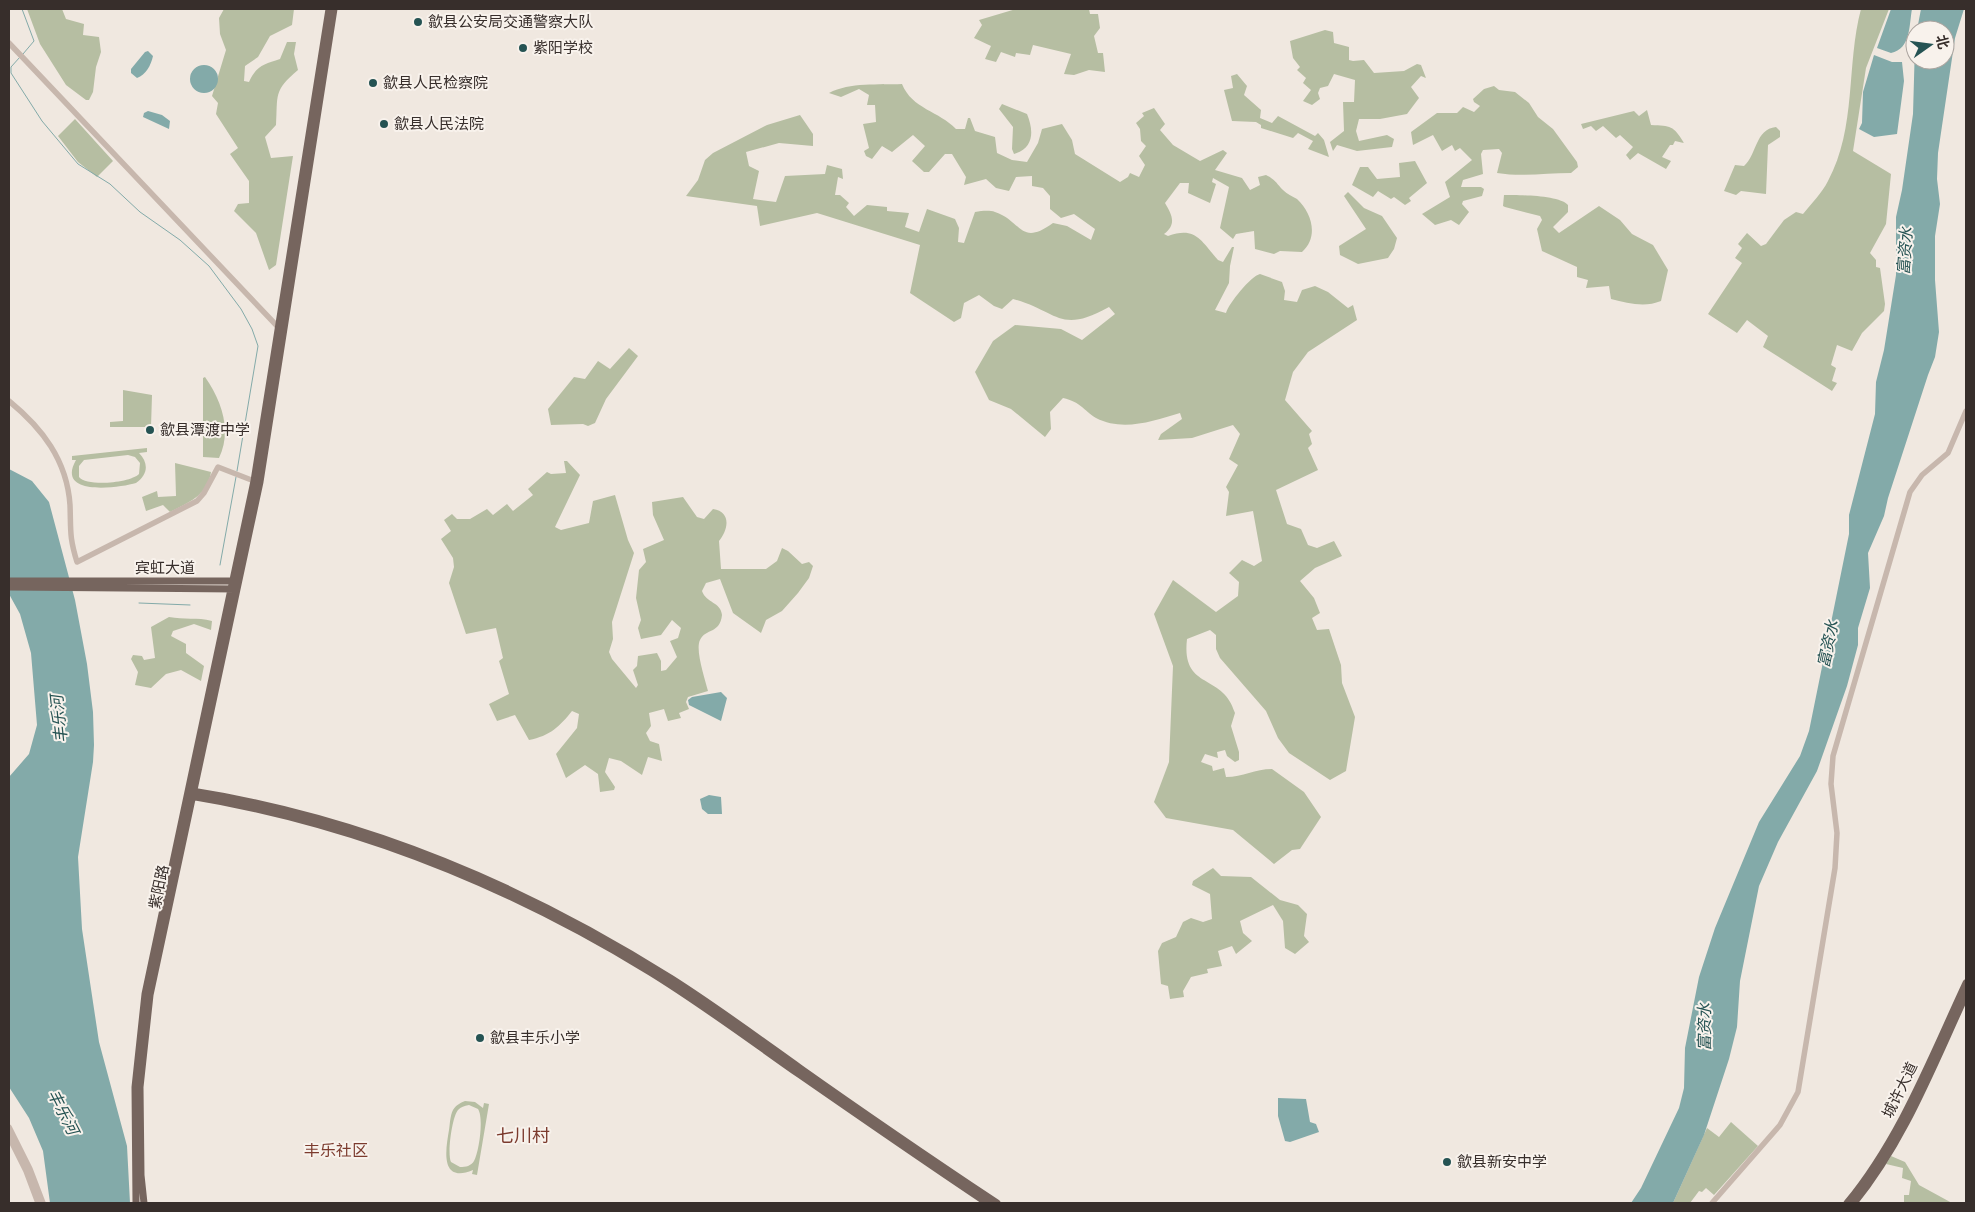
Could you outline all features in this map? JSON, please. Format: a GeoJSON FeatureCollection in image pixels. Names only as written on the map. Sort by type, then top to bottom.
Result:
{"type":"FeatureCollection","features":[{"type":"Feature","properties":{"kind":"main road"},"geometry":{"type":"LineString","coordinates":[[235,585],[254,481],[329,9]]}},
{"type":"Feature","properties":{"kind":"main road"},"geometry":{"type":"LineString","coordinates":[[235,585],[260,482],[334,9]]}},
{"type":"Feature","properties":{"kind":"main road"},"geometry":{"type":"LineString","coordinates":[[9,582],[92,585]]}},
{"type":"Feature","properties":{"kind":"main road"},"geometry":{"type":"LineString","coordinates":[[9,587],[92,585]]}},
{"type":"Feature","properties":{"kind":"main road","name":"宾虹大道"},"geometry":{"type":"LineString","coordinates":[[92,585],[235,585]]}},
{"type":"Feature","properties":{"kind":"main road","name":"紫阳路"},"geometry":{"type":"LineString","coordinates":[[144,1203],[140,1105],[145,1034],[154,977],[235,585]]}},
{"type":"Feature","properties":{"kind":"main road"},"geometry":{"type":"LineString","coordinates":[[191,794],[289,816],[373,840],[455,872],[554,917],[625,957],[691,998],[987,1203]]}},
{"type":"Feature","properties":{"kind":"main road"},"geometry":{"type":"LineString","coordinates":[[191,794],[271,806],[353,828],[457,866],[541,904],[629,952],[694,993],[997,1203]]}},
{"type":"Feature","properties":{"kind":"main road","name":"紫阳路"},"geometry":{"type":"LineString","coordinates":[[136,1203],[134,1104],[139,1033],[148,975],[191,794]]}},
{"type":"Feature","properties":{"kind":"main road","name":"城许大道"},"geometry":{"type":"LineString","coordinates":[[1847,1203],[1877,1163],[1897,1128],[1966,983]]}},
{"type":"Feature","properties":{"kind":"main road","name":"城许大道"},"geometry":{"type":"LineString","coordinates":[[1854,1203],[1898,1138],[1966,995]]}},
{"type":"Feature","properties":{"kind":"street"},"geometry":{"type":"LineString","coordinates":[[9,43],[278,327]]}},
{"type":"Feature","properties":{"kind":"street"},"geometry":{"type":"LineString","coordinates":[[9,401],[37,425],[54,450],[68,493],[70,541],[77,562],[197,501],[204,493],[218,467],[254,481]]}},
{"type":"Feature","properties":{"kind":"street"},"geometry":{"type":"LineString","coordinates":[[1712,1203],[1780,1125],[1798,1092],[1835,868],[1837,833],[1831,784],[1833,756],[1910,492],[1922,474],[1948,453],[1966,411]]}},
{"type":"Feature","properties":{"kind":"street"},"geometry":{"type":"LineString","coordinates":[[9,1127],[24,1156],[43,1203]]}},
{"type":"Feature","properties":{"kind":"street"},"geometry":{"type":"LineString","coordinates":[[9,1137],[26,1171],[38,1203]]}},
{"type":"Feature","properties":{"kind":"green space"},"geometry":{"type":"Polygon","coordinates":[[[27,9],[62,9],[66,19],[84,24],[83,35],[99,37],[101,52],[96,67],[93,92],[89,100],[86,100],[66,85],[40,44],[27,9]]]}},
{"type":"Feature","properties":{"kind":"green space"},"geometry":{"type":"Polygon","coordinates":[[[224,9],[294,9],[292,25],[270,36],[258,57],[245,66],[244,81],[249,82],[261,66],[280,59],[287,42],[296,42],[294,54],[298,70],[284,83],[278,94],[276,125],[265,137],[271,158],[293,156],[276,265],[269,270],[256,233],[234,211],[238,204],[249,203],[249,181],[230,154],[238,148],[216,114],[218,103],[212,96],[226,50],[220,34],[219,18],[224,9]]]}},
{"type":"Feature","properties":{"kind":"green space"},"geometry":{"type":"Polygon","coordinates":[[[1016,9],[1089,9],[1090,14],[1098,14],[1100,28],[1094,36],[1098,53],[1103,53],[1105,72],[1089,70],[1074,75],[1064,74],[1071,54],[1033,45],[1030,55],[1016,53],[1015,57],[1001,52],[996,62],[985,59],[991,46],[974,38],[982,25],[979,20],[1016,9]]]}},
{"type":"Feature","properties":{"kind":"green space"},"geometry":{"type":"Polygon","coordinates":[[[1861,9],[1889,9],[1866,68],[1853,151],[1891,174],[1886,224],[1870,253],[1876,260],[1876,267],[1880,268],[1885,304],[1884,311],[1862,333],[1852,351],[1837,345],[1831,365],[1836,368],[1832,381],[1837,383],[1832,391],[1763,347],[1768,336],[1747,320],[1737,333],[1708,314],[1742,263],[1735,258],[1742,248],[1738,244],[1747,233],[1761,246],[1766,244],[1784,220],[1796,212],[1803,214],[1828,181],[1843,139],[1850,96],[1856,30],[1861,9]]]}},
{"type":"Feature","properties":{"kind":"green space"},"geometry":{"type":"Polygon","coordinates":[[[1325,30],[1333,32],[1334,43],[1349,47],[1349,60],[1364,60],[1374,73],[1404,71],[1417,64],[1421,65],[1426,78],[1421,76],[1411,87],[1419,98],[1407,114],[1380,119],[1359,119],[1356,131],[1359,141],[1387,135],[1394,139],[1392,147],[1357,151],[1337,145],[1333,151],[1330,142],[1344,131],[1343,102],[1354,102],[1355,80],[1334,74],[1328,86],[1320,88],[1318,93],[1320,99],[1312,105],[1303,101],[1311,90],[1303,83],[1306,78],[1297,70],[1300,67],[1293,58],[1290,41],[1325,30]]]}},
{"type":"Feature","properties":{"kind":"green space"},"geometry":{"type":"Polygon","coordinates":[[[1237,74],[1247,86],[1244,95],[1261,110],[1260,118],[1272,123],[1278,116],[1315,136],[1318,133],[1324,140],[1329,157],[1308,149],[1313,141],[1298,133],[1293,138],[1261,128],[1261,125],[1256,122],[1232,121],[1224,90],[1233,88],[1231,76],[1237,74]]]}},
{"type":"Feature","properties":{"kind":"green space"},"geometry":{"type":"Polygon","coordinates":[[[902,84],[912,99],[956,129],[965,129],[968,118],[970,118],[975,131],[995,137],[997,153],[1012,160],[1027,162],[1038,143],[1042,129],[1062,124],[1072,140],[1075,154],[1120,182],[1128,177],[1130,173],[1139,177],[1145,165],[1139,156],[1146,146],[1141,141],[1140,129],[1136,123],[1144,116],[1142,113],[1154,108],[1165,124],[1160,130],[1173,145],[1200,161],[1223,150],[1227,153],[1215,170],[1242,178],[1250,190],[1260,185],[1258,177],[1266,175],[1274,180],[1286,193],[1297,199],[1310,218],[1312,232],[1307,246],[1302,252],[1280,251],[1274,254],[1255,249],[1254,231],[1236,234],[1233,239],[1220,228],[1229,187],[1213,178],[1212,182],[1216,184],[1210,203],[1188,193],[1189,183],[1180,183],[1165,203],[1170,212],[1172,223],[1171,227],[1164,234],[1168,236],[1177,233],[1192,234],[1202,241],[1218,260],[1223,262],[1232,247],[1234,247],[1229,283],[1215,310],[1226,313],[1241,290],[1260,274],[1282,282],[1285,291],[1284,300],[1297,302],[1302,290],[1315,286],[1328,292],[1348,308],[1353,305],[1357,320],[1308,352],[1293,372],[1285,400],[1312,431],[1309,434],[1312,444],[1308,448],[1318,470],[1276,490],[1287,524],[1301,529],[1308,545],[1317,548],[1334,541],[1342,556],[1315,568],[1300,581],[1314,598],[1320,613],[1312,618],[1317,630],[1329,629],[1341,665],[1342,683],[1355,717],[1346,771],[1330,780],[1289,753],[1278,738],[1266,711],[1220,658],[1216,649],[1216,635],[1210,630],[1187,639],[1187,655],[1190,667],[1196,674],[1222,691],[1235,713],[1231,726],[1239,752],[1239,760],[1235,762],[1227,756],[1225,750],[1217,752],[1218,758],[1205,754],[1201,762],[1212,766],[1213,771],[1224,768],[1226,777],[1272,769],[1304,792],[1321,817],[1300,849],[1292,850],[1274,864],[1233,830],[1166,818],[1154,802],[1169,762],[1173,666],[1154,614],[1173,580],[1216,612],[1238,596],[1239,582],[1229,573],[1242,560],[1254,566],[1262,561],[1253,511],[1226,516],[1229,492],[1226,487],[1238,465],[1229,459],[1240,434],[1233,425],[1192,438],[1158,440],[1161,434],[1182,419],[1180,413],[1138,424],[1117,424],[1096,418],[1078,404],[1063,398],[1050,412],[1051,429],[1045,437],[1011,409],[989,400],[975,372],[993,341],[1015,325],[1061,329],[1082,340],[1115,314],[1109,307],[1092,315],[1069,320],[1059,318],[1013,299],[1002,309],[994,306],[979,295],[964,303],[961,318],[954,322],[910,293],[920,245],[817,213],[760,226],[757,206],[686,196],[698,180],[705,160],[713,153],[767,125],[800,115],[813,134],[813,146],[779,143],[746,152],[749,166],[759,171],[753,199],[776,202],[785,176],[825,174],[827,165],[842,169],[843,179],[838,177],[835,195],[840,195],[849,203],[846,207],[854,216],[867,205],[887,207],[887,211],[909,213],[905,227],[919,232],[927,209],[955,219],[959,228],[958,242],[964,243],[975,212],[990,211],[1004,216],[1027,232],[1034,233],[1053,223],[1067,226],[1091,240],[1095,229],[1074,214],[1061,218],[1050,209],[1050,196],[1043,188],[1032,186],[1032,176],[1016,177],[1009,191],[996,188],[986,179],[964,185],[966,177],[952,154],[945,154],[929,172],[924,172],[912,161],[925,146],[913,135],[892,152],[882,146],[872,159],[866,156],[864,151],[869,148],[863,124],[876,122],[875,105],[867,105],[869,95],[859,89],[841,97],[829,93],[846,87],[902,84]]]}},
{"type":"Feature","properties":{"kind":"green space"},"geometry":{"type":"Polygon","coordinates":[[[1494,86],[1499,90],[1515,92],[1529,103],[1538,117],[1553,129],[1577,162],[1578,167],[1571,173],[1525,175],[1497,173],[1502,153],[1499,149],[1483,150],[1481,154],[1483,174],[1463,180],[1461,187],[1481,187],[1484,189],[1482,196],[1463,201],[1462,204],[1469,212],[1459,225],[1451,220],[1435,225],[1422,214],[1450,197],[1445,182],[1472,160],[1460,148],[1455,151],[1452,145],[1442,151],[1433,135],[1413,145],[1411,132],[1437,113],[1457,113],[1463,107],[1474,112],[1480,106],[1473,99],[1484,89],[1494,86]]]}},
{"type":"Feature","properties":{"kind":"green space"},"geometry":{"type":"Polygon","coordinates":[[[1002,104],[1027,114],[1031,127],[1029,143],[1021,151],[1014,154],[1012,149],[1013,127],[999,109],[1002,104]]]}},
{"type":"Feature","properties":{"kind":"green space"},"geometry":{"type":"Polygon","coordinates":[[[1647,110],[1651,125],[1671,128],[1684,143],[1675,141],[1673,145],[1670,145],[1662,157],[1671,161],[1666,169],[1638,153],[1630,160],[1626,155],[1633,147],[1620,135],[1616,138],[1603,126],[1596,131],[1591,126],[1583,129],[1581,124],[1634,111],[1639,116],[1647,110]]]}},
{"type":"Feature","properties":{"kind":"green space"},"geometry":{"type":"Polygon","coordinates":[[[75,119],[113,161],[97,177],[78,162],[58,136],[75,119]]]}},
{"type":"Feature","properties":{"kind":"green space"},"geometry":{"type":"Polygon","coordinates":[[[1776,127],[1780,131],[1780,137],[1768,145],[1766,194],[1741,191],[1736,195],[1724,191],[1735,165],[1744,166],[1752,156],[1764,132],[1776,127]]]}},
{"type":"Feature","properties":{"kind":"green space"},"geometry":{"type":"Polygon","coordinates":[[[1415,161],[1427,183],[1409,198],[1411,201],[1405,205],[1394,197],[1391,199],[1378,191],[1373,197],[1352,185],[1360,167],[1368,167],[1377,179],[1400,177],[1399,163],[1415,161]]]}},
{"type":"Feature","properties":{"kind":"green space"},"geometry":{"type":"Polygon","coordinates":[[[1348,192],[1364,208],[1382,216],[1397,238],[1394,249],[1388,258],[1358,264],[1340,255],[1339,246],[1366,229],[1344,196],[1348,192]]]}},
{"type":"Feature","properties":{"kind":"green space"},"geometry":{"type":"Polygon","coordinates":[[[1504,195],[1538,196],[1556,199],[1568,205],[1568,212],[1553,227],[1559,233],[1599,206],[1620,220],[1632,234],[1653,245],[1668,270],[1661,301],[1648,304],[1630,303],[1611,299],[1609,286],[1586,288],[1588,280],[1577,277],[1577,267],[1542,251],[1537,229],[1542,220],[1540,216],[1503,206],[1504,195]]]}},
{"type":"Feature","properties":{"kind":"green space"},"geometry":{"type":"Polygon","coordinates":[[[629,348],[638,356],[606,399],[595,423],[588,426],[583,424],[551,425],[548,409],[574,377],[585,379],[598,361],[610,369],[629,348]]]}},
{"type":"Feature","properties":{"kind":"green space"},"geometry":{"type":"Polygon","coordinates":[[[205,377],[220,406],[225,427],[223,448],[219,458],[203,457],[203,378],[205,377]]]}},
{"type":"Feature","properties":{"kind":"green space"},"geometry":{"type":"Polygon","coordinates":[[[123,390],[152,395],[151,427],[110,427],[110,422],[123,421],[123,390]]]}},
{"type":"Feature","properties":{"kind":"green space"},"geometry":{"type":"Polygon","coordinates":[[[147,448],[147,452],[139,453],[146,465],[145,473],[140,480],[136,483],[116,487],[104,488],[81,485],[74,480],[72,472],[76,460],[72,460],[72,456],[147,448]],[[128,455],[84,460],[79,466],[79,477],[90,482],[99,483],[127,480],[139,474],[140,463],[135,457],[128,455]]]}},
{"type":"Feature","properties":{"kind":"green space"},"geometry":{"type":"Polygon","coordinates":[[[564,461],[567,461],[580,475],[555,527],[561,530],[589,523],[593,501],[615,495],[628,540],[634,553],[612,622],[613,639],[609,652],[612,659],[636,688],[638,685],[633,670],[637,666],[638,656],[657,653],[661,661],[661,671],[666,670],[677,657],[670,641],[678,638],[681,628],[672,620],[661,635],[641,639],[638,628],[641,620],[636,598],[639,570],[646,562],[643,549],[664,540],[653,515],[652,502],[683,497],[697,517],[704,519],[713,509],[723,514],[726,518],[726,527],[719,541],[721,569],[766,569],[777,561],[782,548],[802,564],[809,562],[813,566],[809,578],[798,593],[782,611],[766,620],[761,633],[733,613],[720,579],[706,583],[702,591],[704,595],[719,607],[722,615],[719,625],[703,636],[699,645],[701,665],[708,691],[688,697],[686,702],[689,709],[679,713],[681,718],[668,721],[664,709],[649,713],[651,726],[646,733],[650,741],[659,744],[662,761],[648,757],[642,775],[621,761],[609,758],[605,772],[615,787],[614,790],[600,792],[598,774],[585,765],[566,778],[556,754],[577,728],[579,714],[572,711],[554,730],[529,740],[515,715],[497,721],[489,704],[509,694],[499,661],[503,658],[496,628],[466,634],[449,583],[454,567],[453,558],[441,539],[451,531],[444,520],[452,514],[457,519],[470,519],[487,509],[493,515],[507,504],[513,511],[533,495],[528,489],[547,472],[551,474],[566,473],[564,461]]]}},
{"type":"Feature","properties":{"kind":"green space"},"geometry":{"type":"Polygon","coordinates":[[[175,463],[211,472],[206,487],[196,497],[170,512],[163,505],[146,511],[142,497],[157,491],[158,497],[176,496],[175,463]]]}},
{"type":"Feature","properties":{"kind":"green space"},"geometry":{"type":"Polygon","coordinates":[[[169,617],[212,621],[211,630],[194,624],[173,631],[171,636],[186,644],[186,653],[204,666],[201,681],[181,670],[166,674],[151,688],[135,685],[138,672],[131,659],[133,655],[142,656],[144,660],[155,658],[151,627],[169,617]]]}},
{"type":"Feature","properties":{"kind":"green space"},"geometry":{"type":"Polygon","coordinates":[[[1213,868],[1221,876],[1251,877],[1280,900],[1298,905],[1307,914],[1304,936],[1309,942],[1295,954],[1285,948],[1283,921],[1273,905],[1240,921],[1243,933],[1252,941],[1236,954],[1232,946],[1218,951],[1222,966],[1207,969],[1208,973],[1191,977],[1183,991],[1184,997],[1170,999],[1168,986],[1161,984],[1158,951],[1162,943],[1176,937],[1183,922],[1191,918],[1203,922],[1212,919],[1210,894],[1192,885],[1193,881],[1213,868]]]}},
{"type":"Feature","properties":{"kind":"green space"},"geometry":{"type":"Polygon","coordinates":[[[465,1101],[475,1102],[483,1108],[484,1103],[489,1104],[477,1175],[472,1174],[473,1170],[462,1173],[454,1172],[447,1162],[446,1154],[451,1115],[458,1104],[465,1101]],[[469,1105],[463,1107],[458,1110],[454,1120],[450,1158],[451,1162],[460,1167],[470,1165],[476,1157],[481,1127],[478,1109],[469,1105]]]}},
{"type":"Feature","properties":{"kind":"green space"},"geometry":{"type":"Polygon","coordinates":[[[1731,1122],[1758,1146],[1714,1195],[1706,1188],[1702,1192],[1699,1191],[1690,1203],[1673,1203],[1707,1128],[1719,1137],[1731,1122]]]}},
{"type":"Feature","properties":{"kind":"green space"},"geometry":{"type":"Polygon","coordinates":[[[1891,1156],[1905,1162],[1919,1185],[1952,1203],[1904,1203],[1904,1195],[1909,1195],[1911,1181],[1902,1178],[1903,1168],[1886,1164],[1891,1156]]]}},
{"type":"Feature","properties":{"kind":"water"},"geometry":{"type":"Polygon","coordinates":[[[1891,9],[1912,9],[1910,20],[1905,20],[1905,43],[1902,47],[1898,51],[1891,53],[1877,48],[1891,9]]]}},
{"type":"Feature","properties":{"kind":"water"},"geometry":{"type":"Polygon","coordinates":[[[1921,9],[1964,9],[1955,38],[1955,20],[1919,20],[1921,9]]]}},
{"type":"Feature","properties":{"kind":"water"},"geometry":{"type":"Polygon","coordinates":[[[148,51],[153,56],[151,63],[148,69],[137,78],[131,73],[131,69],[148,51]]]}},
{"type":"Feature","properties":{"kind":"water"},"geometry":{"type":"Polygon","coordinates":[[[1874,55],[1892,62],[1902,62],[1904,81],[1897,134],[1874,137],[1859,129],[1862,123],[1863,92],[1874,55]]]}},
{"type":"Feature","properties":{"kind":"water"},"geometry":{"type":"Polygon","coordinates":[[[204,65],[214,69],[218,79],[214,89],[204,93],[194,89],[190,79],[194,69],[204,65]]]}},
{"type":"Feature","properties":{"kind":"water","name":"富资水"},"geometry":{"type":"Polygon","coordinates":[[[1914,70],[1950,70],[1938,153],[1937,179],[1940,204],[1935,236],[1935,280],[1939,332],[1935,357],[1888,498],[1884,516],[1868,553],[1870,588],[1858,628],[1858,645],[1847,686],[1817,771],[1778,842],[1759,886],[1740,981],[1737,1027],[1729,1059],[1704,1135],[1673,1203],[1631,1203],[1641,1188],[1679,1108],[1684,1088],[1685,1048],[1699,977],[1715,928],[1759,822],[1800,756],[1809,731],[1849,534],[1849,515],[1875,414],[1876,382],[1884,350],[1896,275],[1896,217],[1902,190],[1913,114],[1914,70]]]}},
{"type":"Feature","properties":{"kind":"water"},"geometry":{"type":"Polygon","coordinates":[[[148,111],[162,115],[170,121],[169,129],[143,117],[144,113],[148,111]]]}},
{"type":"Feature","properties":{"kind":"water","name":"丰乐河"},"geometry":{"type":"Polygon","coordinates":[[[9,469],[32,481],[49,502],[75,600],[87,664],[93,712],[94,745],[78,857],[82,929],[99,1042],[127,1146],[130,1203],[50,1203],[43,1151],[29,1118],[9,1087],[9,777],[29,754],[37,725],[31,653],[20,614],[9,594],[9,469]]]}},
{"type":"Feature","properties":{"kind":"water"},"geometry":{"type":"Polygon","coordinates":[[[721,692],[727,698],[721,721],[689,705],[688,700],[692,697],[721,692]]]}},
{"type":"Feature","properties":{"kind":"water"},"geometry":{"type":"Polygon","coordinates":[[[709,795],[721,797],[722,814],[708,814],[702,809],[700,799],[709,795]]]}},
{"type":"Feature","properties":{"kind":"water"},"geometry":{"type":"Polygon","coordinates":[[[1278,1098],[1306,1099],[1310,1122],[1316,1124],[1319,1132],[1290,1142],[1285,1141],[1278,1116],[1278,1098]]]}},
{"type":"Feature","properties":{"kind":"waterway"},"geometry":{"type":"LineString","coordinates":[[22,9],[34,41],[23,54]]}},
{"type":"Feature","properties":{"kind":"waterway"},"geometry":{"type":"LineString","coordinates":[[20,57],[11,67],[11,73],[42,121],[78,164],[110,184],[140,212],[180,240],[209,266],[241,309],[252,329],[258,346],[237,471]]}},
{"type":"Feature","properties":{"kind":"waterway"},"geometry":{"type":"LineString","coordinates":[[220,565],[236,477]]}},
{"type":"Feature","properties":{"kind":"waterway"},"geometry":{"type":"LineString","coordinates":[[139,603],[190,605]]}},
{"type":"Feature","properties":{"kind":"place","name":"歙县公安局交通警察大队"},"geometry":{"type":"Point","coordinates":[418,22]}},
{"type":"Feature","properties":{"kind":"place","name":"紫阳学校"},"geometry":{"type":"Point","coordinates":[523,48]}},
{"type":"Feature","properties":{"kind":"place","name":"歙县人民检察院"},"geometry":{"type":"Point","coordinates":[373,83]}},
{"type":"Feature","properties":{"kind":"place","name":"歙县人民法院"},"geometry":{"type":"Point","coordinates":[384,124]}},
{"type":"Feature","properties":{"kind":"place","name":"歙县潭渡中学"},"geometry":{"type":"Point","coordinates":[150,430]}},
{"type":"Feature","properties":{"kind":"place","name":"歙县丰乐小学"},"geometry":{"type":"Point","coordinates":[480,1038]}},
{"type":"Feature","properties":{"kind":"place","name":"歙县新安中学"},"geometry":{"type":"Point","coordinates":[1447,1162]}},
{"type":"Feature","properties":{"kind":"district","name":"七川村"},"geometry":{"type":"Point","coordinates":[523,1136]}},
{"type":"Feature","properties":{"kind":"district","name":"丰乐社区"},"geometry":{"type":"Point","coordinates":[336,1150]}}]}
